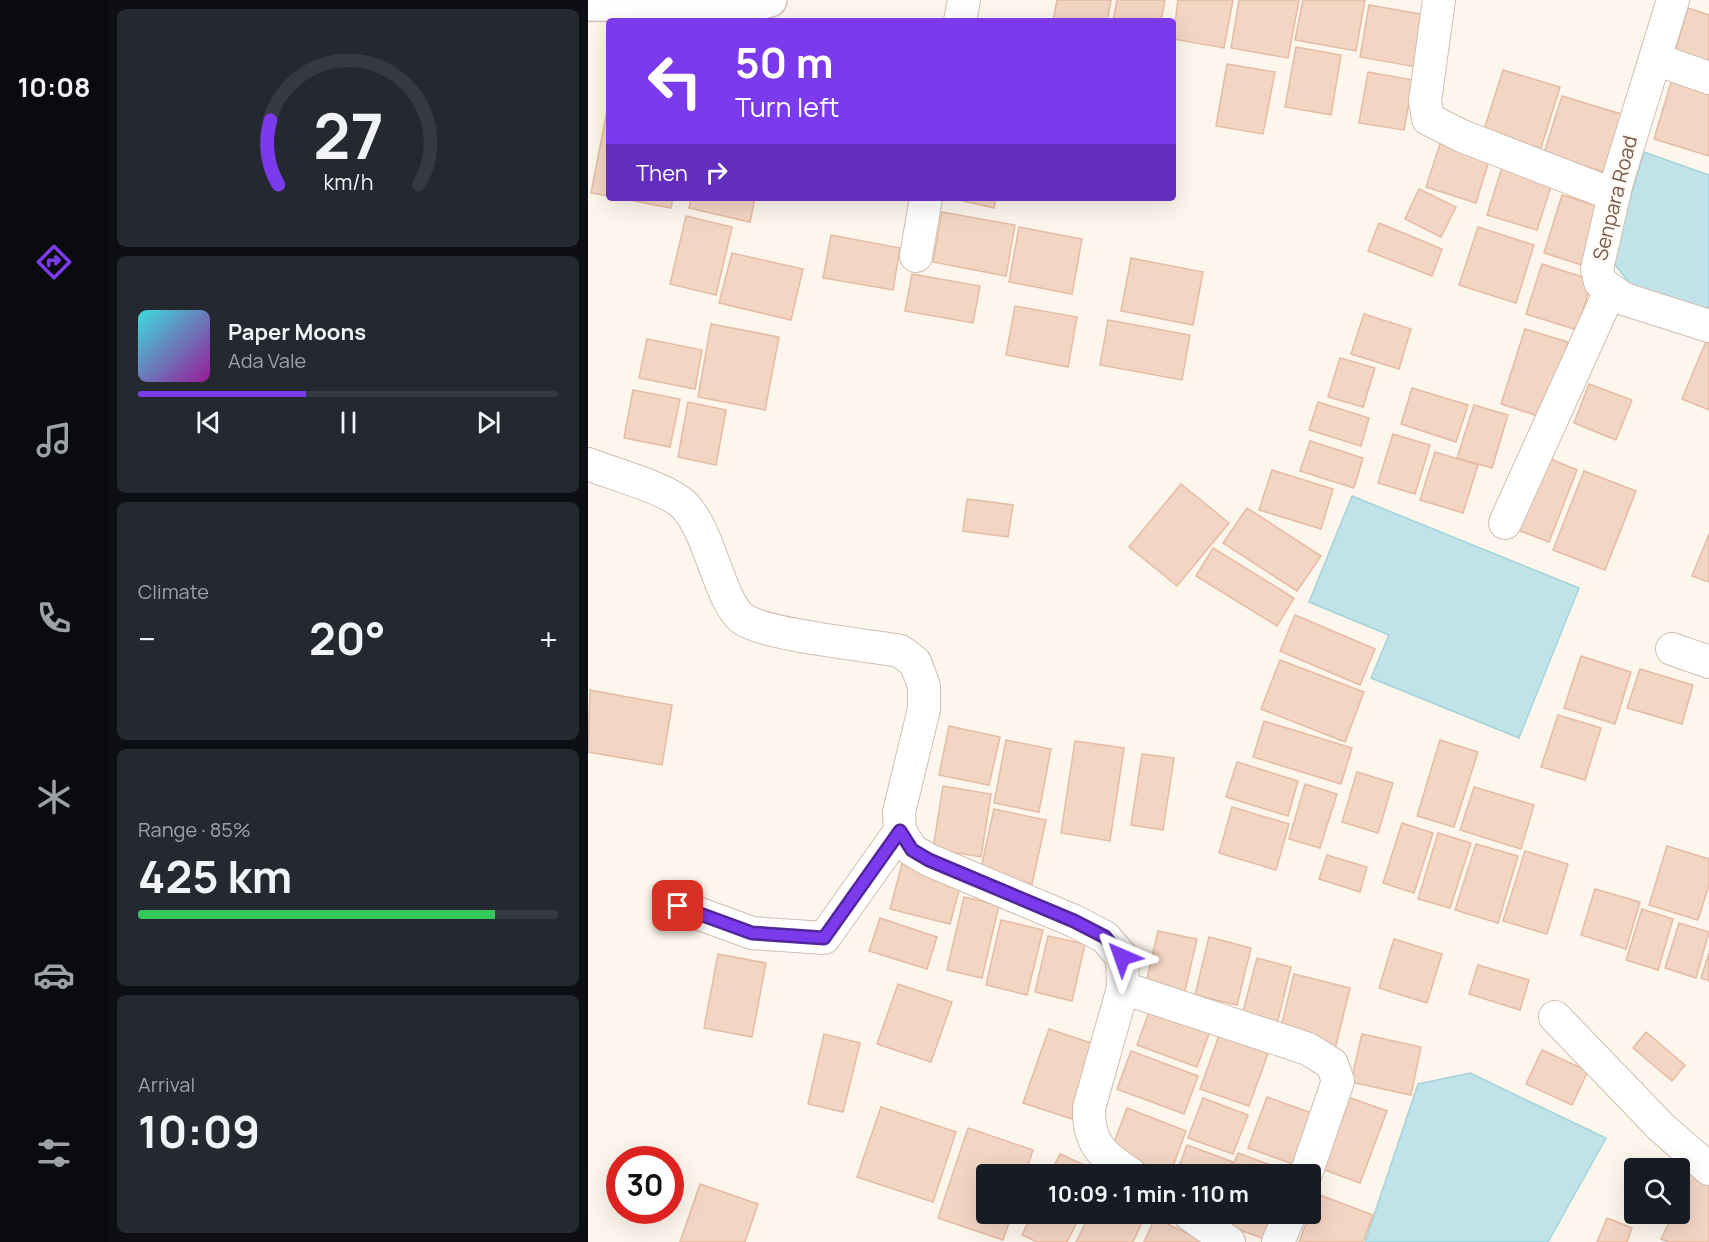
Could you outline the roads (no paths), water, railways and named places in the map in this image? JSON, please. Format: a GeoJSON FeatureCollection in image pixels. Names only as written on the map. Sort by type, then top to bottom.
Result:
{"type":"FeatureCollection","features":[{"type":"Feature","properties":{"kind":"main road"},"geometry":{"type":"LineString","coordinates":[[588,4],[745,6],[770,0]]}},
{"type":"Feature","properties":{"kind":"street"},"geometry":{"type":"LineString","coordinates":[[961,18],[964,0]]}},
{"type":"Feature","properties":{"kind":"street"},"geometry":{"type":"LineString","coordinates":[[1439,0],[1425,101],[1428,119],[1462,136],[1614,195]]}},
{"type":"Feature","properties":{"kind":"street","name":"Senpara Road"},"geometry":{"type":"LineString","coordinates":[[1672,0],[1614,195],[1597,269],[1600,282],[1624,299],[1709,326]]}},
{"type":"Feature","properties":{"kind":"street"},"geometry":{"type":"LineString","coordinates":[[1655,58],[1709,78]]}},
{"type":"Feature","properties":{"kind":"street"},"geometry":{"type":"LineString","coordinates":[[915,256],[925,201]]}},
{"type":"Feature","properties":{"kind":"street"},"geometry":{"type":"LineString","coordinates":[[1505,523],[1610,291]]}},
{"type":"Feature","properties":{"kind":"street"},"geometry":{"type":"LineString","coordinates":[[588,464],[649,487],[684,504],[703,532],[730,604],[742,619],[777,631],[900,651],[915,663],[924,686],[924,709],[899,812],[900,831],[912,850],[929,860],[1074,921],[1105,937],[1122,957],[1123,987],[1089,1108],[1089,1128],[1096,1146],[1115,1164]]}},
{"type":"Feature","properties":{"kind":"street"},"geometry":{"type":"LineString","coordinates":[[1672,649],[1709,662]]}},
{"type":"Feature","properties":{"kind":"street"},"geometry":{"type":"LineString","coordinates":[[678,906],[752,933],[824,938],[900,831]]}},
{"type":"Feature","properties":{"kind":"street"},"geometry":{"type":"LineString","coordinates":[[1123,987],[1308,1049],[1332,1064],[1338,1081],[1309,1164]]}},
{"type":"Feature","properties":{"kind":"street"},"geometry":{"type":"LineString","coordinates":[[1555,1017],[1662,1128],[1709,1169]]}},
{"type":"Feature","properties":{"kind":"street"},"geometry":{"type":"LineString","coordinates":[[1203,1224],[1229,1242]]}},
{"type":"Feature","properties":{"kind":"street"},"geometry":{"type":"LineString","coordinates":[[1278,1242],[1286,1224]]}},
{"type":"Feature","properties":{"kind":"water"},"geometry":{"type":"Polygon","coordinates":[[[1644,152],[1709,175],[1709,313],[1632,286],[1612,261],[1644,152]]]}},
{"type":"Feature","properties":{"kind":"water"},"geometry":{"type":"Polygon","coordinates":[[[1352,496],[1579,588],[1519,738],[1371,678],[1389,635],[1309,602],[1352,496]]]}},
{"type":"Feature","properties":{"kind":"water"},"geometry":{"type":"Polygon","coordinates":[[[1470,1073],[1606,1138],[1548,1242],[1365,1242],[1418,1084],[1470,1073]]]}}]}
